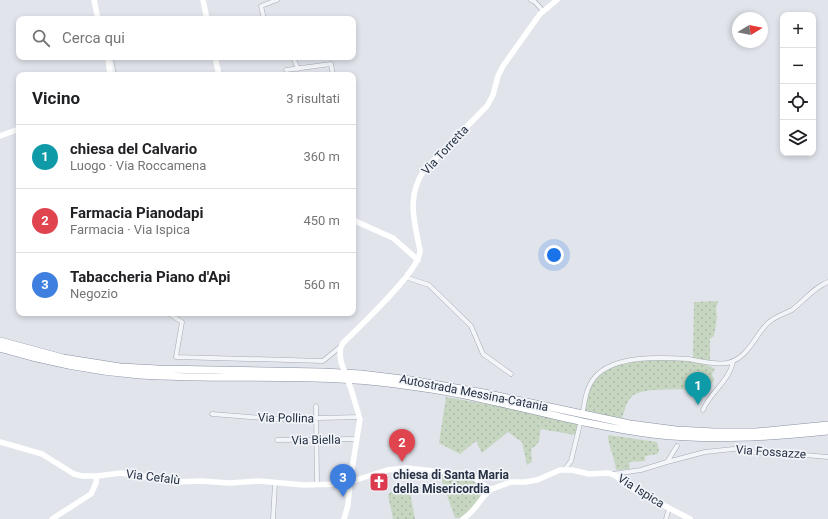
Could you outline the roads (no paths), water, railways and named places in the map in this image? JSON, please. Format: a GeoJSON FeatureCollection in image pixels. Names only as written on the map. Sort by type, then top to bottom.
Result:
{"type":"FeatureCollection","features":[{"type":"Feature","properties":{"kind":"highway","name":"Autostrada Messina-Catania"},"geometry":{"type":"LineString","coordinates":[[0,341],[63,358],[120,367],[322,372],[361,374],[410,380],[469,390],[630,424],[676,430],[749,432],[828,425]]}},
{"type":"Feature","properties":{"kind":"highway","name":"Autostrada Messina-Catania"},"geometry":{"type":"LineString","coordinates":[[0,348],[62,364],[120,373],[321,378],[410,386],[482,399],[630,431],[676,436],[734,438],[828,431]]}},
{"type":"Feature","properties":{"kind":"street"},"geometry":{"type":"LineString","coordinates":[[94,0],[97,16]]}},
{"type":"Feature","properties":{"kind":"street"},"geometry":{"type":"LineString","coordinates":[[203,0],[206,16]]}},
{"type":"Feature","properties":{"kind":"street"},"geometry":{"type":"LineString","coordinates":[[264,16],[262,6],[277,0]]}},
{"type":"Feature","properties":{"kind":"street"},"geometry":{"type":"LineString","coordinates":[[531,0],[535,2],[543,11]]}},
{"type":"Feature","properties":{"kind":"street","name":"Via Torretta"},"geometry":{"type":"LineString","coordinates":[[418,260],[420,250],[412,210],[420,176],[425,168],[487,106],[491,100],[498,76],[503,66],[543,11],[557,0]]}},
{"type":"Feature","properties":{"kind":"street"},"geometry":{"type":"LineString","coordinates":[[108,60],[110,72]]}},
{"type":"Feature","properties":{"kind":"street"},"geometry":{"type":"LineString","coordinates":[[111,60],[113,72]]}},
{"type":"Feature","properties":{"kind":"street"},"geometry":{"type":"LineString","coordinates":[[216,60],[218,72]]}},
{"type":"Feature","properties":{"kind":"street"},"geometry":{"type":"LineString","coordinates":[[294,60],[298,69]]}},
{"type":"Feature","properties":{"kind":"street"},"geometry":{"type":"LineString","coordinates":[[286,70],[331,64],[332,72]]}},
{"type":"Feature","properties":{"kind":"street"},"geometry":{"type":"LineString","coordinates":[[0,136],[16,130]]}},
{"type":"Feature","properties":{"kind":"street"},"geometry":{"type":"LineString","coordinates":[[173,316],[182,322],[176,357],[323,361],[371,317],[418,260],[393,238],[356,221]]}},
{"type":"Feature","properties":{"kind":"street"},"geometry":{"type":"LineString","coordinates":[[405,277],[429,286],[471,326],[483,354],[511,374]]}},
{"type":"Feature","properties":{"kind":"street"},"geometry":{"type":"LineString","coordinates":[[583,411],[588,388],[595,377],[607,367],[624,361],[656,358],[676,358],[721,363],[732,361],[750,348],[768,322],[792,309],[812,292],[828,282]]}},
{"type":"Feature","properties":{"kind":"street"},"geometry":{"type":"LineString","coordinates":[[340,347],[341,362],[360,417],[348,505],[344,519]]}},
{"type":"Feature","properties":{"kind":"street"},"geometry":{"type":"LineString","coordinates":[[703,410],[706,402],[726,377],[732,361]]}},
{"type":"Feature","properties":{"kind":"street"},"geometry":{"type":"LineString","coordinates":[[316,406],[317,485]]}},
{"type":"Feature","properties":{"kind":"street","name":"Via Pollina"},"geometry":{"type":"LineString","coordinates":[[212,414],[276,419],[360,417]]}},
{"type":"Feature","properties":{"kind":"street"},"geometry":{"type":"LineString","coordinates":[[572,470],[571,461],[580,424]]}},
{"type":"Feature","properties":{"kind":"street","name":"Via Biella"},"geometry":{"type":"LineString","coordinates":[[276,440],[356,439]]}},
{"type":"Feature","properties":{"kind":"street","name":"Via Cefalù"},"geometry":{"type":"LineString","coordinates":[[0,444],[42,454],[74,474],[82,476],[121,473],[168,481],[201,480],[229,483],[259,481],[317,485],[350,482]]}},
{"type":"Feature","properties":{"kind":"street"},"geometry":{"type":"LineString","coordinates":[[667,462],[677,446]]}},
{"type":"Feature","properties":{"kind":"street","name":"Via Fossazze"},"geometry":{"type":"LineString","coordinates":[[667,462],[705,452],[743,448],[756,453],[769,452],[828,457]]}},
{"type":"Feature","properties":{"kind":"street"},"geometry":{"type":"LineString","coordinates":[[565,469],[571,461]]}},
{"type":"Feature","properties":{"kind":"street","name":"Via Ispica"},"geometry":{"type":"LineString","coordinates":[[487,487],[511,482],[536,480],[565,469],[589,474],[612,474],[641,470],[667,462]]}},
{"type":"Feature","properties":{"kind":"street"},"geometry":{"type":"LineString","coordinates":[[350,482],[388,470],[406,468],[463,474],[473,477],[487,487]]}},
{"type":"Feature","properties":{"kind":"street","name":"Via Ispica"},"geometry":{"type":"LineString","coordinates":[[612,474],[627,486],[690,519]]}},
{"type":"Feature","properties":{"kind":"street"},"geometry":{"type":"LineString","coordinates":[[52,519],[91,494],[96,483],[97,476]]}},
{"type":"Feature","properties":{"kind":"street"},"geometry":{"type":"LineString","coordinates":[[273,519],[275,483]]}},
{"type":"Feature","properties":{"kind":"street"},"geometry":{"type":"LineString","coordinates":[[465,519],[485,496],[487,487]]}},
{"type":"Feature","properties":{"kind":"street"},"geometry":{"type":"LineString","coordinates":[[480,502],[483,491],[487,487]]}},
{"type":"Feature","properties":{"kind":"street"},"geometry":{"type":"LineString","coordinates":[[666,519],[669,508]]}},
{"type":"Feature","properties":{"kind":"place","name":"chiesa del Calvario"},"geometry":{"type":"Point","coordinates":[698,405]}},
{"type":"Feature","properties":{"kind":"place","name":"Farmacia Pianodapi"},"geometry":{"type":"Point","coordinates":[402,462]}},
{"type":"Feature","properties":{"kind":"place","name":"chiesa di Santa Maria della Misericordia"},"geometry":{"type":"Point","coordinates":[379,482]}},
{"type":"Feature","properties":{"kind":"place","name":"Tabaccheria Piano d'Api"},"geometry":{"type":"Point","coordinates":[343,497]}}]}
